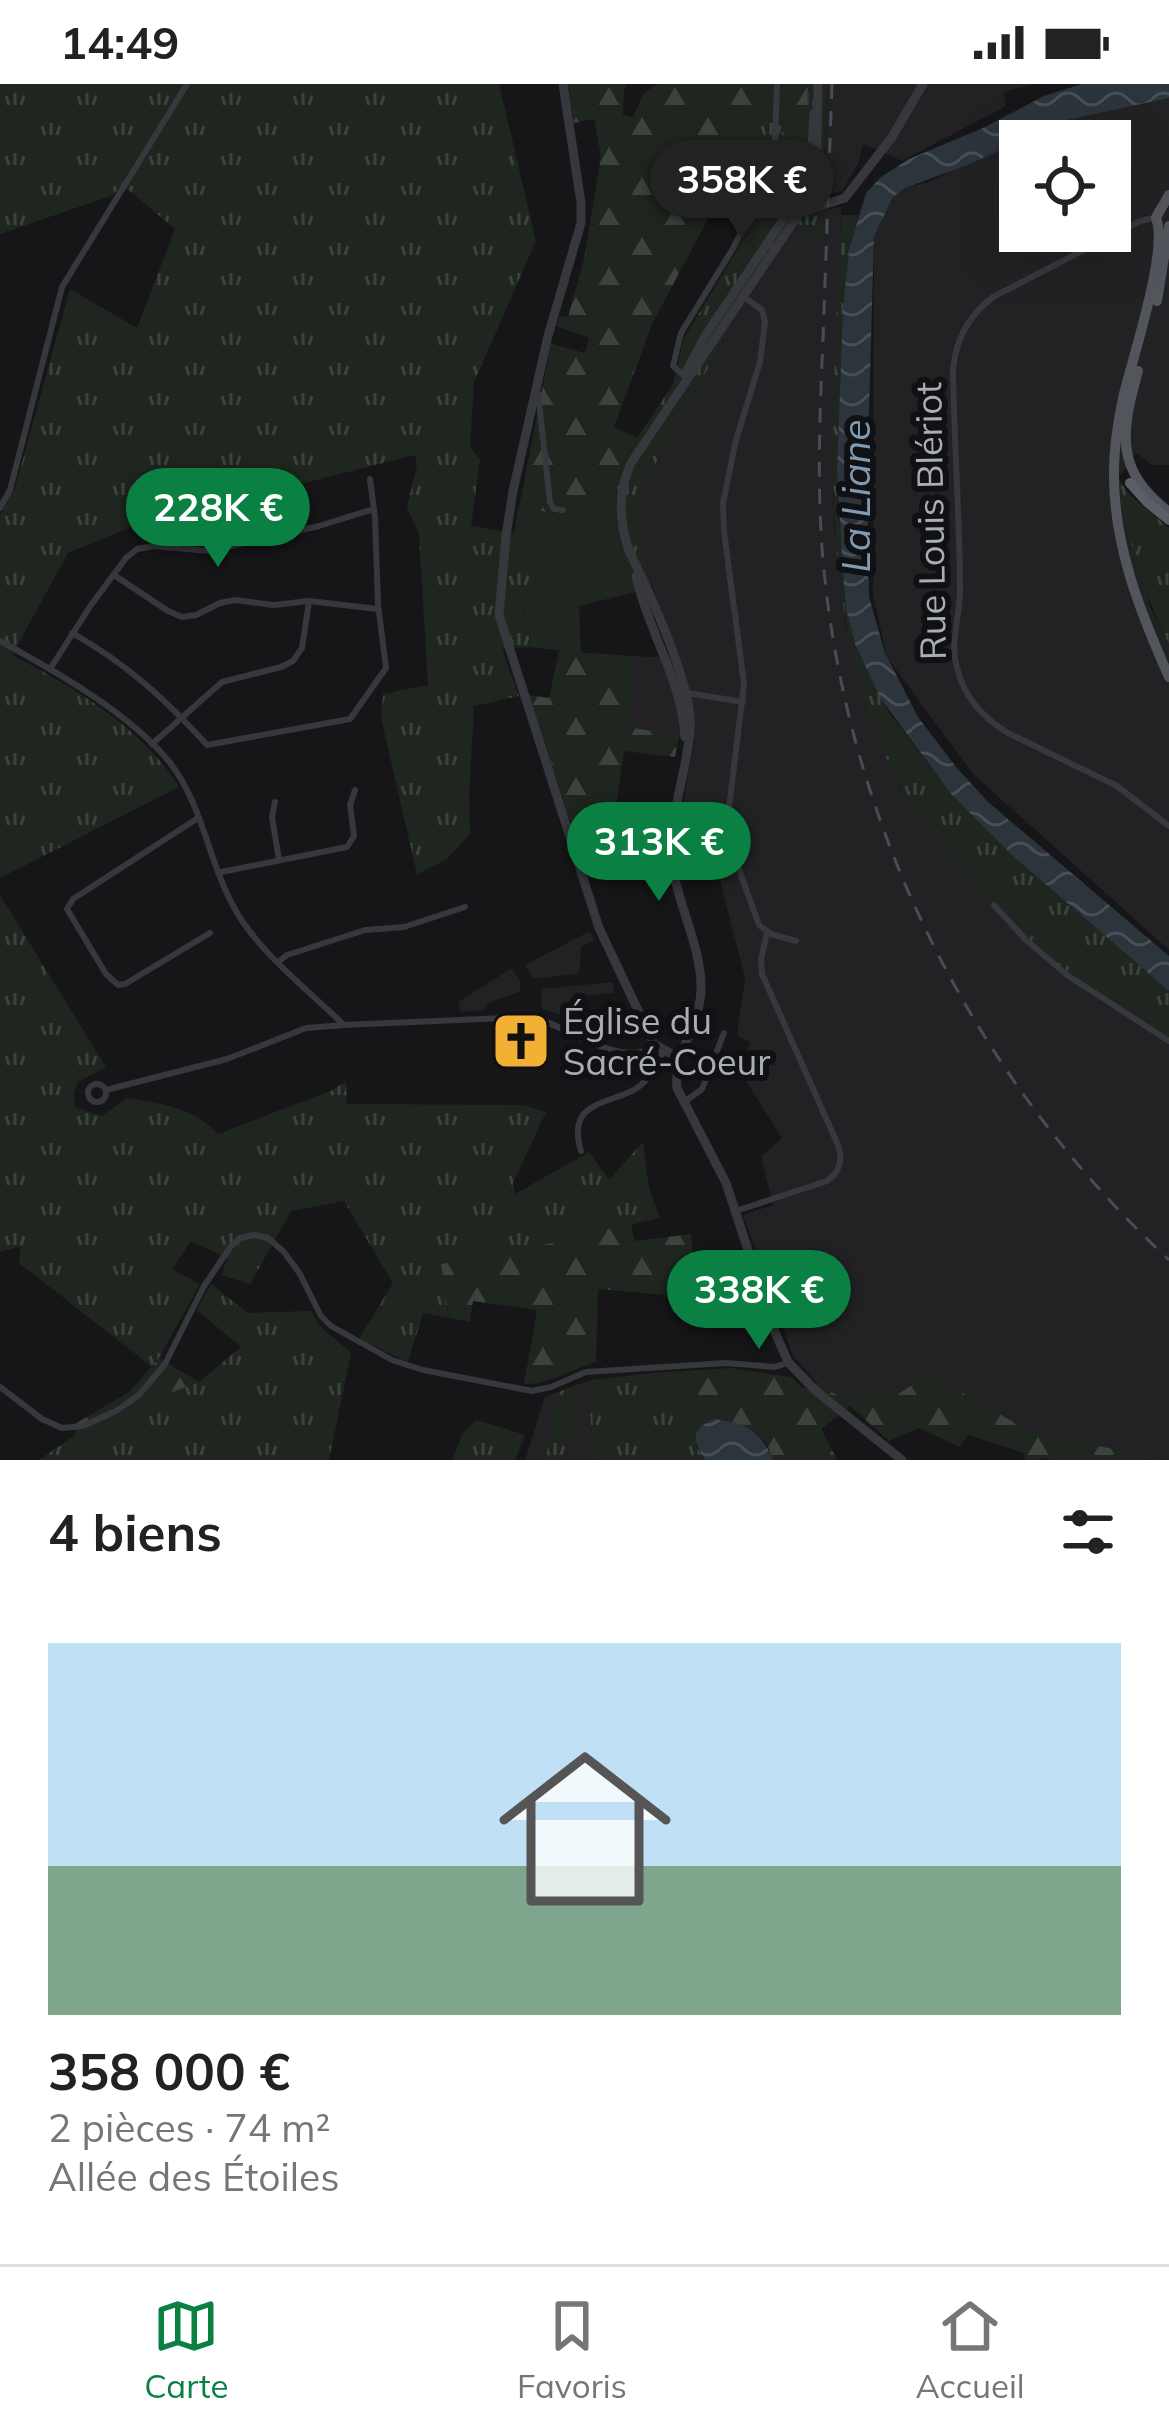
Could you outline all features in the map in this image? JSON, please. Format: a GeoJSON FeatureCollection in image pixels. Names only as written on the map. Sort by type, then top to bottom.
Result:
{"type":"FeatureCollection","features":[{"type":"Feature","properties":{"kind":"highway"},"geometry":{"type":"LineString","coordinates":[[1130,483],[1142,498],[1169,516]]}},
{"type":"Feature","properties":{"kind":"main road"},"geometry":{"type":"LineString","coordinates":[[1169,195],[1152,290],[1118,426],[1114,476],[1123,554],[1169,676]]}},
{"type":"Feature","properties":{"kind":"main road"},"geometry":{"type":"LineString","coordinates":[[1164,219],[1160,287],[1132,396],[1126,447],[1136,480],[1169,516]]}},
{"type":"Feature","properties":{"kind":"main road"},"geometry":{"type":"LineString","coordinates":[[1118,426],[1122,463],[1130,483]]}},
{"type":"Feature","properties":{"kind":"street"},"geometry":{"type":"LineString","coordinates":[[0,508],[10,490],[62,287],[187,84]]}},
{"type":"Feature","properties":{"kind":"street"},"geometry":{"type":"LineString","coordinates":[[562,84],[581,223],[537,383],[507,526],[500,619],[598,926],[660,1049],[680,1059]]}},
{"type":"Feature","properties":{"kind":"street"},"geometry":{"type":"LineString","coordinates":[[686,378],[673,366],[680,337],[774,170],[776,84]]}},
{"type":"Feature","properties":{"kind":"street"},"geometry":{"type":"LineString","coordinates":[[740,294],[814,200],[813,179],[812,128],[818,84],[813,179],[636,453],[623,483],[621,524],[643,604],[682,692],[691,725],[672,858],[701,987],[698,1014],[680,1059],[676,1084],[720,1171],[777,1337],[792,1367],[902,1460]]}},
{"type":"Feature","properties":{"kind":"street"},"geometry":{"type":"LineString","coordinates":[[793,206],[814,200],[838,202],[848,194],[892,137],[923,84]]}},
{"type":"Feature","properties":{"kind":"street","name":"Rue Louis Blériot"},"geometry":{"type":"LineString","coordinates":[[1164,219],[1140,221],[998,294],[976,313],[960,337],[953,369],[960,591],[954,650],[965,689],[992,722],[1117,785],[1169,826]]}},
{"type":"Feature","properties":{"kind":"street"},"geometry":{"type":"LineString","coordinates":[[740,294],[762,310],[765,322],[760,362],[723,503],[744,676],[726,837],[757,922],[767,932],[796,941]]}},
{"type":"Feature","properties":{"kind":"street"},"geometry":{"type":"LineString","coordinates":[[537,383],[550,502],[554,509],[563,510]]}},
{"type":"Feature","properties":{"kind":"street"},"geometry":{"type":"LineString","coordinates":[[72,633],[113,657],[165,699],[209,746],[350,718],[386,668],[370,479]]}},
{"type":"Feature","properties":{"kind":"street"},"geometry":{"type":"LineString","coordinates":[[50,669],[114,575],[143,547],[209,550],[374,509]]}},
{"type":"Feature","properties":{"kind":"street"},"geometry":{"type":"LineString","coordinates":[[114,575],[182,617],[228,601],[274,605],[309,601],[378,609]]}},
{"type":"Feature","properties":{"kind":"street"},"geometry":{"type":"LineString","coordinates":[[152,744],[224,680],[293,661],[302,648],[309,601]]}},
{"type":"Feature","properties":{"kind":"street"},"geometry":{"type":"LineString","coordinates":[[0,641],[97,699],[169,762],[183,784],[238,914],[278,962],[344,1025]]}},
{"type":"Feature","properties":{"kind":"street"},"geometry":{"type":"LineString","coordinates":[[682,692],[743,702]]}},
{"type":"Feature","properties":{"kind":"street"},"geometry":{"type":"LineString","coordinates":[[220,872],[350,844],[355,790]]}},
{"type":"Feature","properties":{"kind":"street"},"geometry":{"type":"LineString","coordinates":[[275,802],[272,817],[279,860]]}},
{"type":"Feature","properties":{"kind":"street"},"geometry":{"type":"LineString","coordinates":[[198,818],[73,898],[67,909],[116,985],[210,933]]}},
{"type":"Feature","properties":{"kind":"street"},"geometry":{"type":"LineString","coordinates":[[994,905],[1071,979],[1169,1041]]}},
{"type":"Feature","properties":{"kind":"street"},"geometry":{"type":"LineString","coordinates":[[278,962],[365,930],[404,927],[465,907]]}},
{"type":"Feature","properties":{"kind":"street"},"geometry":{"type":"LineString","coordinates":[[736,1211],[827,1181],[836,1174],[841,1160],[762,974],[767,932]]}},
{"type":"Feature","properties":{"kind":"street"},"geometry":{"type":"LineString","coordinates":[[106,1090],[227,1059],[304,1028],[344,1025],[529,1017],[621,1054],[660,1049]]}},
{"type":"Feature","properties":{"kind":"street"},"geometry":{"type":"LineString","coordinates":[[683,1103],[701,1090],[724,1033]]}},
{"type":"Feature","properties":{"kind":"street"},"geometry":{"type":"LineString","coordinates":[[581,1151],[578,1132],[587,1111],[597,1102],[634,1090],[651,1074],[660,1049]]}},
{"type":"Feature","properties":{"kind":"street"},"geometry":{"type":"LineString","coordinates":[[0,1387],[62,1428],[83,1426],[110,1414],[156,1377],[220,1260],[238,1239],[254,1234],[271,1240],[287,1255],[327,1323],[413,1367],[532,1391],[586,1372],[722,1363],[792,1367]]}},
{"type":"Feature","properties":{"kind":"shaded area"},"geometry":{"type":"Polygon","coordinates":[[[827,84],[1034,84],[1004,92],[1006,106],[902,161],[863,144],[859,162],[842,191],[824,194],[827,84]]]}},
{"type":"Feature","properties":{"kind":"shaded area"},"geometry":{"type":"Polygon","coordinates":[[[1169,98],[1169,465],[1152,465],[1136,453],[1118,478],[1150,607],[1169,644],[1169,950],[973,774],[887,657],[873,595],[874,236],[893,197],[999,150],[999,252],[1131,252],[1131,120],[1067,120],[1169,98]]]}},
{"type":"Feature","properties":{"kind":"shaded area"},"geometry":{"type":"Polygon","coordinates":[[[841,207],[834,525],[846,628],[900,788],[1021,938],[1169,1045],[1169,1460],[1033,1433],[929,1375],[897,1395],[840,1397],[818,1384],[793,1356],[743,1215],[773,1205],[761,1157],[782,1138],[739,1070],[751,1042],[737,1035],[745,978],[709,838],[678,835],[694,740],[629,727],[633,656],[679,658],[642,550],[639,494],[736,317],[796,225],[820,241],[821,210],[841,207]]]}},
{"type":"Feature","properties":{"kind":"shaded area"},"geometry":{"type":"Polygon","coordinates":[[[590,931],[594,940],[581,947],[577,974],[533,979],[525,965],[590,931]]]}},
{"type":"Feature","properties":{"kind":"shaded area"},"geometry":{"type":"Polygon","coordinates":[[[512,968],[521,983],[519,992],[483,1010],[461,1012],[458,1002],[512,968]]]}},
{"type":"Feature","properties":{"kind":"shaded area"},"geometry":{"type":"Polygon","coordinates":[[[613,982],[614,993],[588,995],[576,1020],[542,1009],[541,989],[613,982]]]}},
{"type":"Feature","properties":{"kind":"shaded area"},"geometry":{"type":"Polygon","coordinates":[[[592,1380],[594,1460],[560,1460],[577,1423],[576,1385],[592,1380]]]}},
{"type":"Feature","properties":{"kind":"shaded area"},"geometry":{"type":"Polygon","coordinates":[[[556,1393],[543,1460],[525,1460],[545,1397],[556,1393]]]}},
{"type":"Feature","properties":{"kind":"green space"},"geometry":{"type":"Polygon","coordinates":[[[0,84],[499,84],[536,241],[474,382],[470,446],[480,460],[471,526],[513,533],[515,529],[544,531],[523,615],[530,633],[528,647],[502,649],[519,696],[474,706],[470,834],[447,859],[417,874],[381,718],[383,694],[428,685],[419,534],[407,507],[415,455],[157,516],[68,553],[12,655],[126,727],[179,787],[0,878],[0,515],[15,488],[70,289],[137,328],[175,229],[120,187],[113,195],[0,234],[0,84]]]}},
{"type":"Feature","properties":{"kind":"green space"},"geometry":{"type":"Polygon","coordinates":[[[568,84],[627,84],[623,115],[633,117],[644,93],[657,84],[757,84],[751,178],[718,200],[652,324],[614,427],[637,438],[617,481],[596,490],[574,511],[560,514],[519,508],[551,344],[585,353],[589,338],[556,326],[560,316],[568,317],[584,259],[601,156],[594,119],[574,123],[568,84]]]}},
{"type":"Feature","properties":{"kind":"green space"},"geometry":{"type":"Polygon","coordinates":[[[757,84],[783,84],[781,167],[763,207],[805,158],[808,84],[827,84],[821,242],[795,226],[736,317],[639,494],[642,550],[652,586],[632,593],[616,528],[617,481],[637,438],[673,384],[684,338],[762,208],[730,192],[751,178],[757,84]]]}},
{"type":"Feature","properties":{"kind":"green space"},"geometry":{"type":"Polygon","coordinates":[[[783,84],[808,84],[804,177],[780,215],[763,207],[781,167],[783,84]]]}},
{"type":"Feature","properties":{"kind":"green space"},"geometry":{"type":"Polygon","coordinates":[[[841,215],[859,215],[849,250],[843,307],[837,470],[846,608],[855,644],[887,710],[951,794],[1013,856],[1169,991],[1169,1045],[1021,938],[1006,922],[906,796],[870,717],[851,648],[840,578],[834,506],[841,215]]]}},
{"type":"Feature","properties":{"kind":"green space"},"geometry":{"type":"Polygon","coordinates":[[[1118,478],[1130,495],[1169,528],[1169,644],[1137,563],[1118,478]]]}},
{"type":"Feature","properties":{"kind":"green space"},"geometry":{"type":"Polygon","coordinates":[[[617,481],[616,528],[632,593],[579,606],[581,653],[528,647],[530,633],[523,616],[544,532],[515,529],[518,508],[560,514],[574,511],[596,490],[617,481]]]}},
{"type":"Feature","properties":{"kind":"green space"},"geometry":{"type":"Polygon","coordinates":[[[559,651],[633,656],[629,727],[679,736],[675,757],[624,751],[618,794],[599,793],[567,811],[529,695],[549,698],[559,651]]]}},
{"type":"Feature","properties":{"kind":"green space"},"geometry":{"type":"Polygon","coordinates":[[[600,793],[618,794],[616,810],[645,813],[663,834],[666,870],[643,879],[588,878],[567,811],[600,793]]]}},
{"type":"Feature","properties":{"kind":"green space"},"geometry":{"type":"Polygon","coordinates":[[[0,895],[106,1067],[78,1082],[75,1107],[102,1116],[127,1098],[187,1112],[218,1134],[346,1081],[347,1104],[524,1105],[546,1112],[513,1183],[515,1194],[589,1152],[609,1180],[643,1142],[649,1188],[660,1218],[441,1264],[449,1318],[423,1313],[408,1362],[359,1339],[393,1283],[344,1201],[291,1211],[250,1284],[222,1275],[227,1258],[191,1241],[172,1269],[200,1284],[151,1366],[19,1263],[21,1246],[0,1252],[0,895]]]}},
{"type":"Feature","properties":{"kind":"green space"},"geometry":{"type":"Polygon","coordinates":[[[631,1224],[635,1241],[691,1234],[698,1298],[598,1289],[596,1362],[524,1384],[537,1310],[473,1301],[470,1322],[449,1318],[441,1264],[631,1224]]]}},
{"type":"Feature","properties":{"kind":"green space"},"geometry":{"type":"Polygon","coordinates":[[[211,1284],[248,1313],[311,1311],[320,1326],[351,1353],[329,1460],[39,1460],[75,1435],[123,1421],[163,1396],[199,1382],[241,1347],[197,1310],[211,1284]]]}},
{"type":"Feature","properties":{"kind":"green space"},"geometry":{"type":"Polygon","coordinates":[[[159,1358],[199,1382],[163,1396],[123,1421],[75,1435],[75,1424],[129,1392],[159,1358]]]}},
{"type":"Feature","properties":{"kind":"green space"},"geometry":{"type":"Polygon","coordinates":[[[731,1368],[791,1377],[802,1388],[818,1384],[840,1397],[897,1395],[928,1374],[1033,1433],[1169,1460],[1025,1460],[1024,1453],[968,1435],[959,1447],[920,1428],[889,1441],[850,1406],[821,1429],[837,1460],[773,1460],[755,1431],[657,1387],[652,1373],[731,1368]]]}},
{"type":"Feature","properties":{"kind":"green space"},"geometry":{"type":"Polygon","coordinates":[[[652,1373],[657,1387],[725,1420],[712,1419],[696,1446],[705,1460],[594,1460],[592,1380],[652,1373]]]}},
{"type":"Feature","properties":{"kind":"green space"},"geometry":{"type":"Polygon","coordinates":[[[576,1385],[577,1423],[560,1460],[543,1460],[556,1393],[576,1385]]]}},
{"type":"Feature","properties":{"kind":"green space"},"geometry":{"type":"Polygon","coordinates":[[[477,1420],[525,1435],[515,1460],[452,1460],[463,1433],[477,1420]]]}},
{"type":"Feature","properties":{"kind":"water","name":"La Liane"},"geometry":{"type":"Polygon","coordinates":[[[1082,84],[1169,84],[1169,98],[1067,120],[999,120],[999,150],[893,197],[874,236],[867,481],[869,597],[885,653],[918,717],[956,767],[988,802],[1169,956],[1169,991],[1013,856],[951,794],[881,699],[855,644],[846,608],[837,470],[843,307],[849,250],[866,193],[909,159],[1044,96],[1082,84]]]}},
{"type":"Feature","properties":{"kind":"water"},"geometry":{"type":"Polygon","coordinates":[[[713,1419],[750,1429],[773,1460],[705,1460],[696,1436],[713,1419]]]}},
{"type":"Feature","properties":{"kind":"railway"},"geometry":{"type":"LineString","coordinates":[[832,84],[820,522],[835,649],[857,748],[889,844],[929,937],[978,1025],[1034,1109],[1098,1188],[1169,1260]]}},
{"type":"Feature","properties":{"kind":"place","name":"Église du Sacré-Coeur"},"geometry":{"type":"Point","coordinates":[521,1041]}}]}
